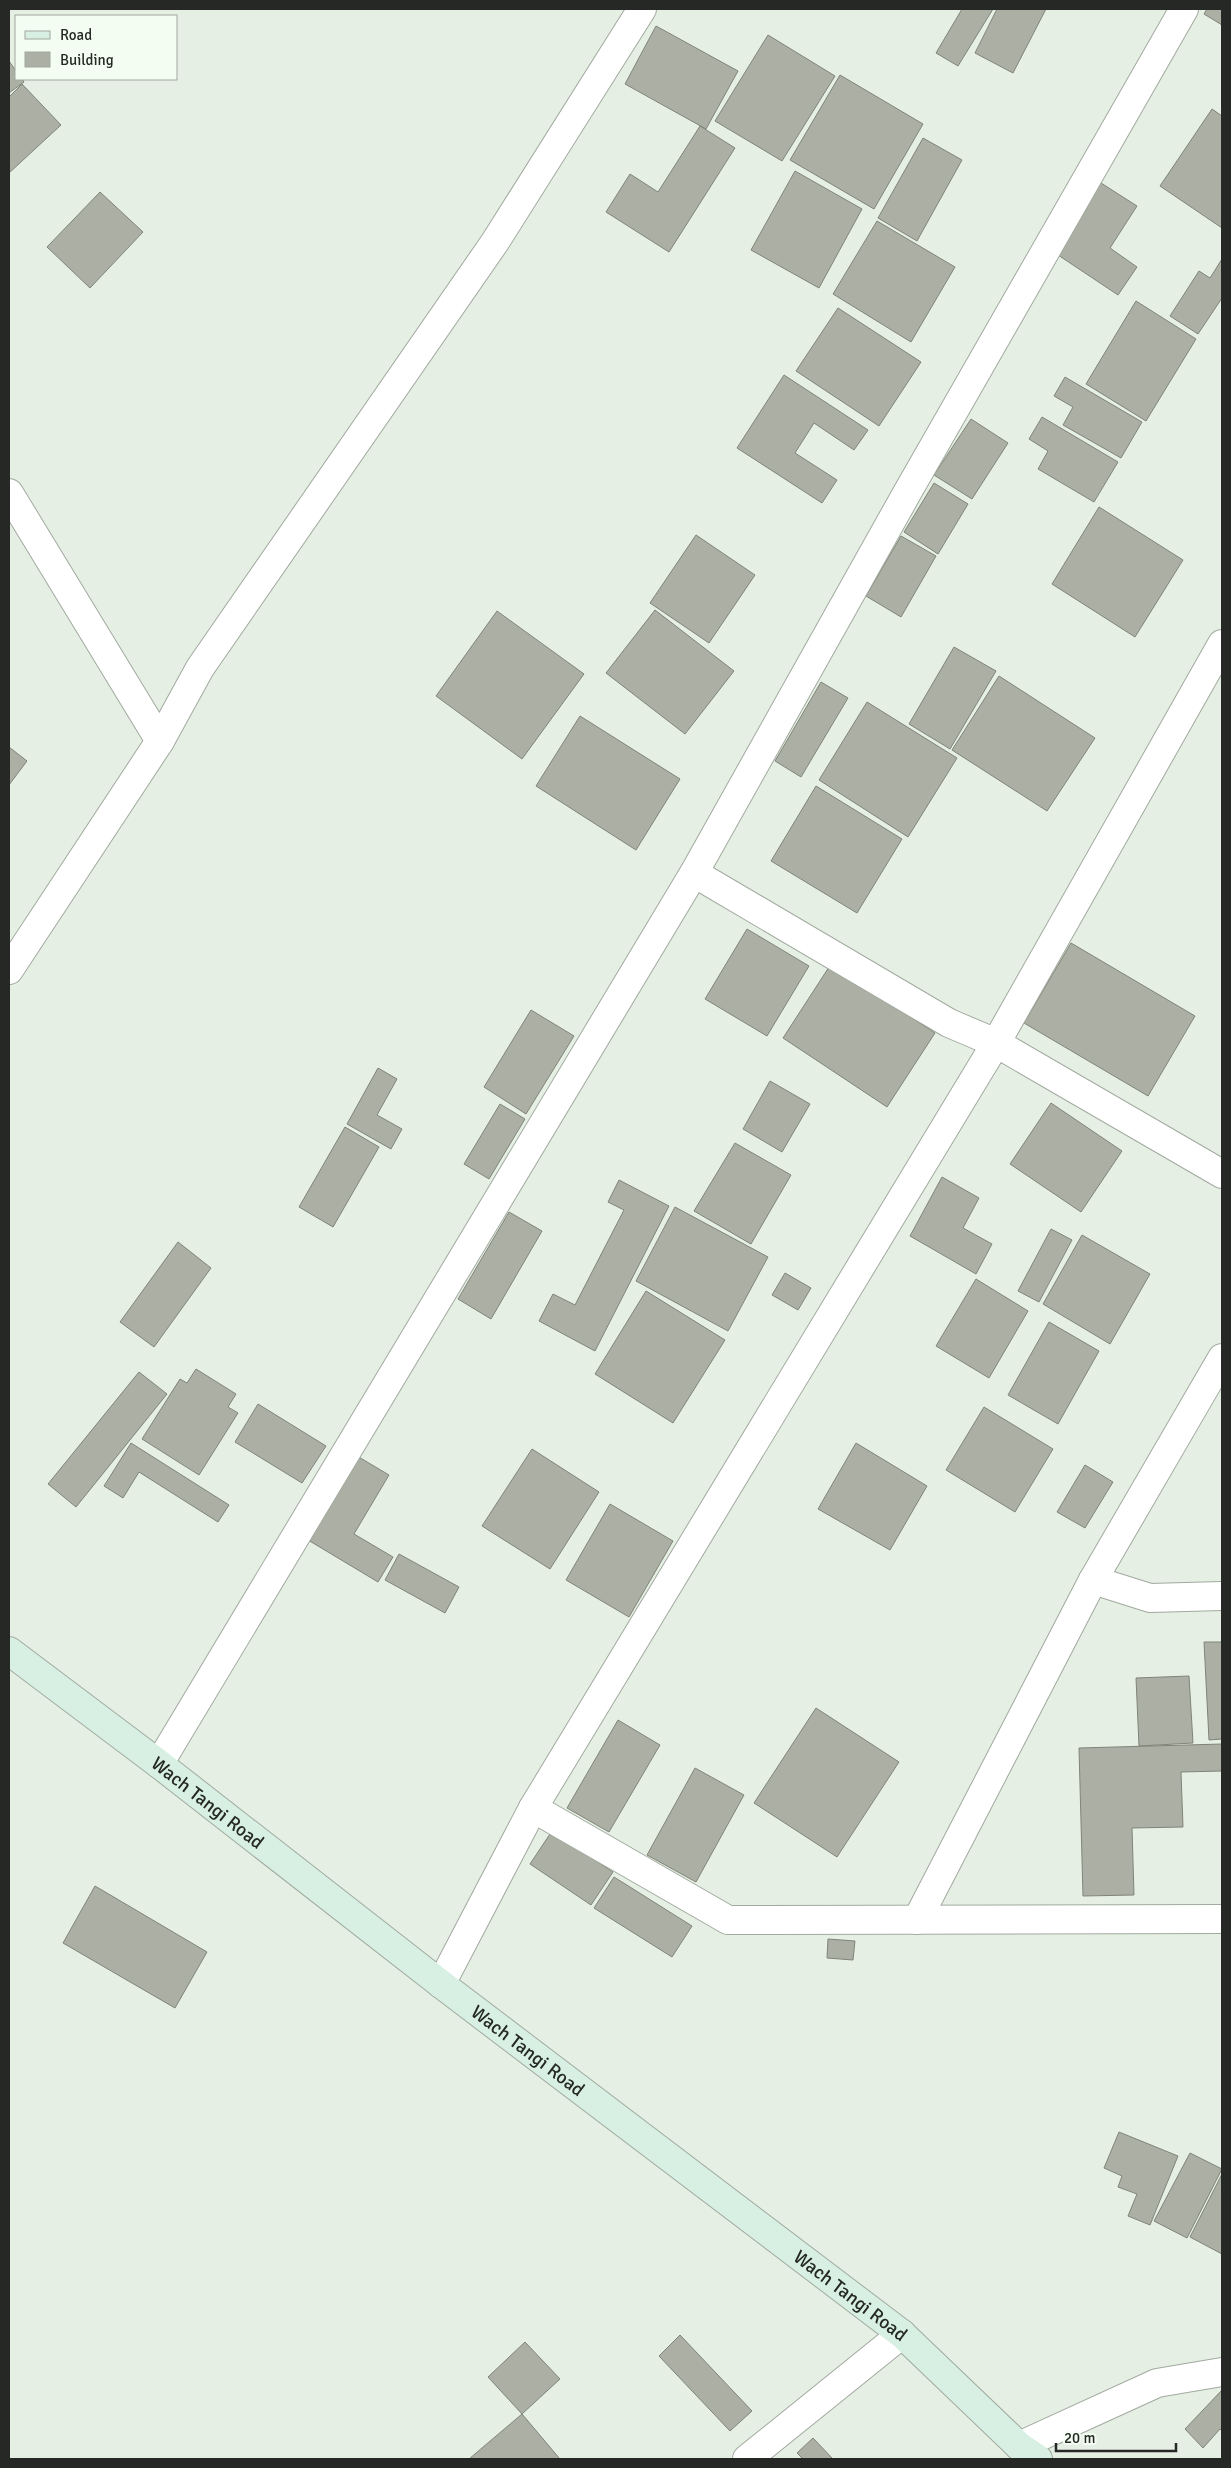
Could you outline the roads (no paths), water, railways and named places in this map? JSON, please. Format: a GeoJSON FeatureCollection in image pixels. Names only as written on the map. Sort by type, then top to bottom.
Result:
{"type":"FeatureCollection","features":[{"type":"Feature","properties":{"kind":"main road","name":"Wach Tangi Road"},"geometry":{"type":"LineString","coordinates":[[9,1651],[159,1764],[441,1984],[902,2334],[1028,2453]]}},
{"type":"Feature","properties":{"kind":"street"},"geometry":{"type":"LineString","coordinates":[[9,970],[160,741],[200,668],[495,242],[642,9]]}},
{"type":"Feature","properties":{"kind":"street"},"geometry":{"type":"LineString","coordinates":[[159,1764],[694,873],[907,493],[1184,9]]}},
{"type":"Feature","properties":{"kind":"street"},"geometry":{"type":"LineString","coordinates":[[9,493],[160,741]]}},
{"type":"Feature","properties":{"kind":"street"},"geometry":{"type":"LineString","coordinates":[[441,1984],[533,1808],[996,1043],[1222,644]]}},
{"type":"Feature","properties":{"kind":"street"},"geometry":{"type":"LineString","coordinates":[[694,873],[949,1023],[996,1043],[1222,1174]]}},
{"type":"Feature","properties":{"kind":"street"},"geometry":{"type":"LineString","coordinates":[[917,1920],[1093,1580],[1222,1358]]}},
{"type":"Feature","properties":{"kind":"street"},"geometry":{"type":"LineString","coordinates":[[1093,1580],[1150,1598],[1222,1596]]}},
{"type":"Feature","properties":{"kind":"street"},"geometry":{"type":"LineString","coordinates":[[533,1808],[728,1920],[1222,1920]]}},
{"type":"Feature","properties":{"kind":"street"},"geometry":{"type":"LineString","coordinates":[[747,2459],[902,2334]]}},
{"type":"Feature","properties":{"kind":"street"},"geometry":{"type":"LineString","coordinates":[[1028,2453],[1157,2383],[1222,2372]]}}]}
